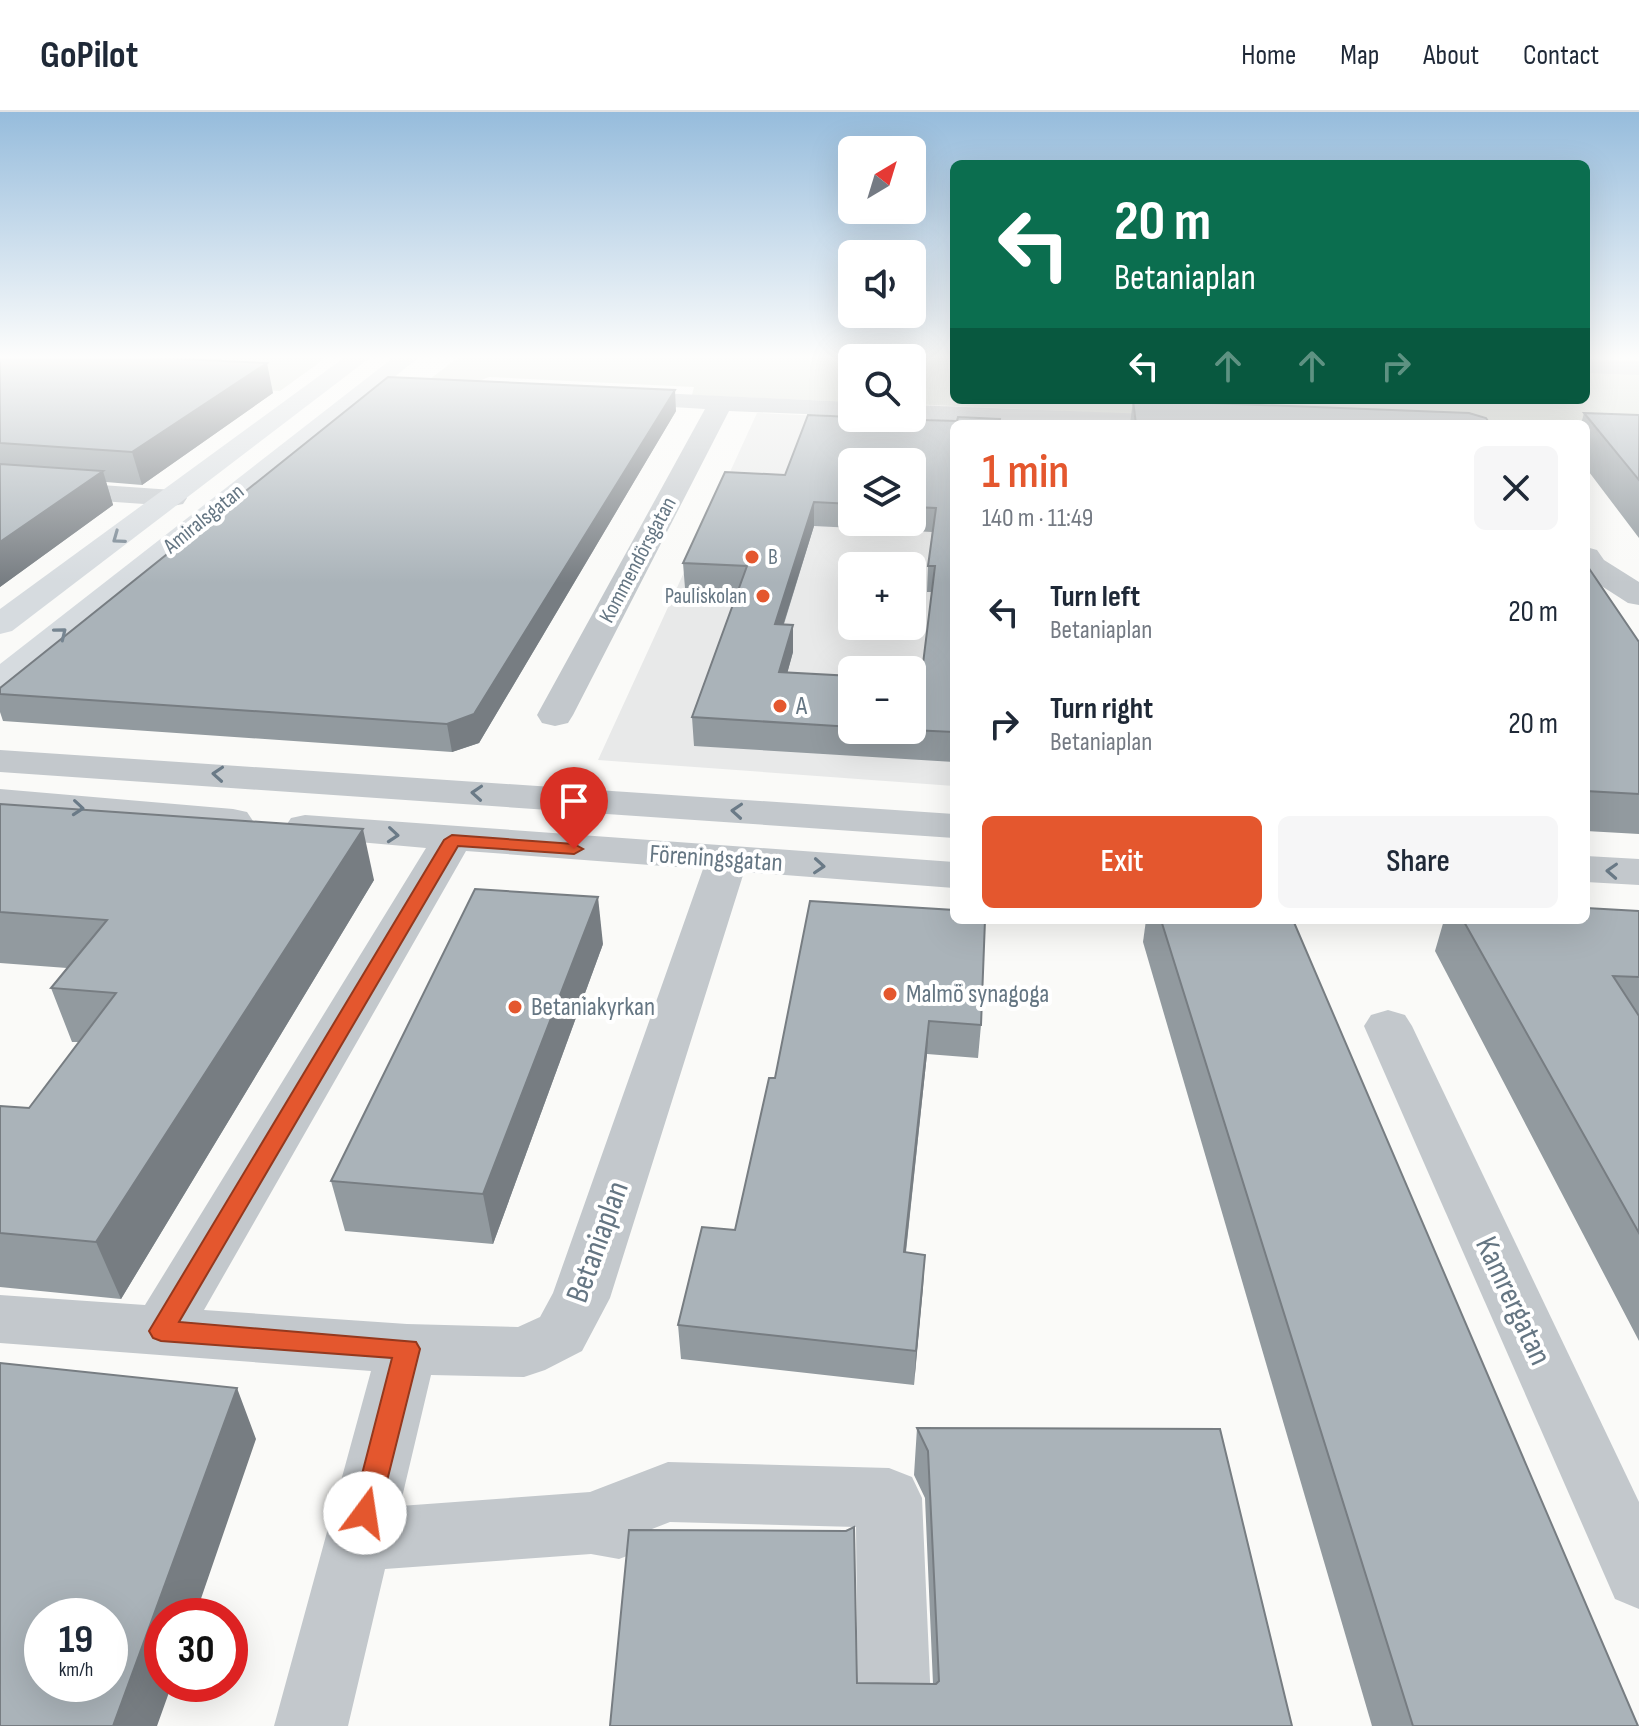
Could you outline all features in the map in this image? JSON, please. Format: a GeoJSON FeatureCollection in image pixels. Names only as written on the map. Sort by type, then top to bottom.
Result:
{"type":"FeatureCollection","features":[{"type":"Feature","properties":{"kind":"main road","name":"Amiralsgatan"},"geometry":{"type":"LineString","coordinates":[[0,624],[260,432]]}},
{"type":"Feature","properties":{"kind":"main road","name":"Amiralsgatan"},"geometry":{"type":"LineString","coordinates":[[0,681],[313,432]]}},
{"type":"Feature","properties":{"kind":"street","name":"Kommendörsgatan"},"geometry":{"type":"LineString","coordinates":[[555,715],[705,432]]}},
{"type":"Feature","properties":{"kind":"street","name":"Amiralsgatan"},"geometry":{"type":"LineString","coordinates":[[0,486],[173,498]]}},
{"type":"Feature","properties":{"kind":"street"},"geometry":{"type":"LineString","coordinates":[[1590,563],[1639,596]]}},
{"type":"Feature","properties":{"kind":"street","name":"Föreningsgatan"},"geometry":{"type":"LineString","coordinates":[[0,761],[950,826]]}},
{"type":"Feature","properties":{"kind":"street","name":"Föreningsgatan"},"geometry":{"type":"LineString","coordinates":[[0,801],[452,840],[950,875]]}},
{"type":"Feature","properties":{"kind":"street"},"geometry":{"type":"LineString","coordinates":[[161,1331],[452,840]]}},
{"type":"Feature","properties":{"kind":"street","name":"Betaniaplan"},"geometry":{"type":"LineString","coordinates":[[0,1319],[407,1349],[524,1352],[561,1334],[581,1298],[727,860]]}},
{"type":"Feature","properties":{"kind":"street"},"geometry":{"type":"LineString","coordinates":[[1590,869],[1639,872]]}},
{"type":"Feature","properties":{"kind":"street","name":"Kamrergatan"},"geometry":{"type":"LineString","coordinates":[[1388,1026],[1639,1576]]}},
{"type":"Feature","properties":{"kind":"street"},"geometry":{"type":"LineString","coordinates":[[311,1726],[407,1349]]}},
{"type":"Feature","properties":{"kind":"street"},"geometry":{"type":"LineString","coordinates":[[591,1523],[668,1492],[889,1498],[895,1726]]}},
{"type":"Feature","properties":{"kind":"street"},"geometry":{"type":"LineString","coordinates":[[358,1540],[591,1523],[687,1540],[845,1542]]}},
{"type":"Feature","properties":{"kind":"shaded area","name":"Pauliskolan"},"geometry":{"type":"Polygon","coordinates":[[[748,432],[950,432],[950,786],[598,760],[748,432]]]}},
{"type":"Feature","properties":{"kind":"shaded area"},"geometry":{"type":"Polygon","coordinates":[[[1620,432],[1639,432],[1639,437],[1620,432]]]}},
{"type":"Feature","properties":{"kind":"building"},"geometry":{"type":"Polygon","coordinates":[[[0,432],[162,432],[132,452],[0,443],[0,432]]]}},
{"type":"Feature","properties":{"kind":"building"},"geometry":{"type":"Polygon","coordinates":[[[319,432],[649,432],[474,714],[447,724],[0,694],[0,688],[319,432]]]}},
{"type":"Feature","properties":{"kind":"building"},"geometry":{"type":"Polygon","coordinates":[[[801,432],[950,432],[950,732],[926,731],[924,656],[935,566],[928,566],[936,508],[926,508],[926,448],[838,448],[838,503],[814,502],[775,624],[793,625],[779,672],[838,675],[838,726],[692,717],[747,566],[683,563],[725,472],[785,475],[801,432]]]}},
{"type":"Feature","properties":{"kind":"building"},"geometry":{"type":"Polygon","coordinates":[[[1600,432],[1639,432],[1639,480],[1600,432]]]}},
{"type":"Feature","properties":{"kind":"building"},"geometry":{"type":"Polygon","coordinates":[[[0,464],[103,471],[0,542],[0,464]]]}},
{"type":"Feature","properties":{"kind":"building"},"geometry":{"type":"Polygon","coordinates":[[[1590,570],[1639,642],[1639,794],[1590,791],[1590,570]]]}},
{"type":"Feature","properties":{"kind":"building"},"geometry":{"type":"Polygon","coordinates":[[[0,804],[363,829],[96,1242],[0,1233],[0,1106],[29,1108],[116,993],[51,988],[107,920],[0,912],[0,804]]]}},
{"type":"Feature","properties":{"kind":"building"},"geometry":{"type":"Polygon","coordinates":[[[475,889],[598,897],[483,1194],[331,1181],[475,889]]]}},
{"type":"Feature","properties":{"kind":"building"},"geometry":{"type":"Polygon","coordinates":[[[810,901],[950,910],[950,924],[985,924],[981,1025],[929,1021],[904,1252],[925,1255],[916,1351],[678,1325],[702,1227],[735,1230],[769,1078],[775,1078],[810,901]]]}},
{"type":"Feature","properties":{"kind":"building"},"geometry":{"type":"Polygon","coordinates":[[[1590,908],[1639,911],[1639,977],[1613,976],[1639,1016],[1639,1233],[1465,924],[1590,924],[1590,908]]]}},
{"type":"Feature","properties":{"kind":"building"},"geometry":{"type":"Polygon","coordinates":[[[1162,924],[1295,924],[1638,1726],[1413,1726],[1162,924]]]}},
{"type":"Feature","properties":{"kind":"building"},"geometry":{"type":"Polygon","coordinates":[[[0,1363],[237,1388],[160,1598],[144,1598],[144,1642],[128,1685],[128,1598],[24,1598],[24,1702],[122,1702],[113,1726],[0,1726],[0,1363]]]}},
{"type":"Feature","properties":{"kind":"building"},"geometry":{"type":"Polygon","coordinates":[[[917,1428],[1220,1429],[1292,1726],[610,1726],[629,1530],[846,1531],[854,1527],[857,1683],[936,1684],[939,1681],[928,1451],[917,1428]]]}},
{"type":"Feature","properties":{"kind":"place","name":"B"},"geometry":{"type":"Point","coordinates":[752,557]}},
{"type":"Feature","properties":{"kind":"place","name":"Pauliskolan"},"geometry":{"type":"Point","coordinates":[763,596]}},
{"type":"Feature","properties":{"kind":"place","name":"A"},"geometry":{"type":"Point","coordinates":[780,706]}},
{"type":"Feature","properties":{"kind":"place","name":"Malmö synagoga"},"geometry":{"type":"Point","coordinates":[890,994]}},
{"type":"Feature","properties":{"kind":"place","name":"Betaniakyrkan"},"geometry":{"type":"Point","coordinates":[515,1007]}},
{"type":"Feature","properties":{"kind":"route"},"geometry":{"type":"LineString","coordinates":[[365,1513],[407,1349],[161,1331],[452,840],[574,849]]}}]}
